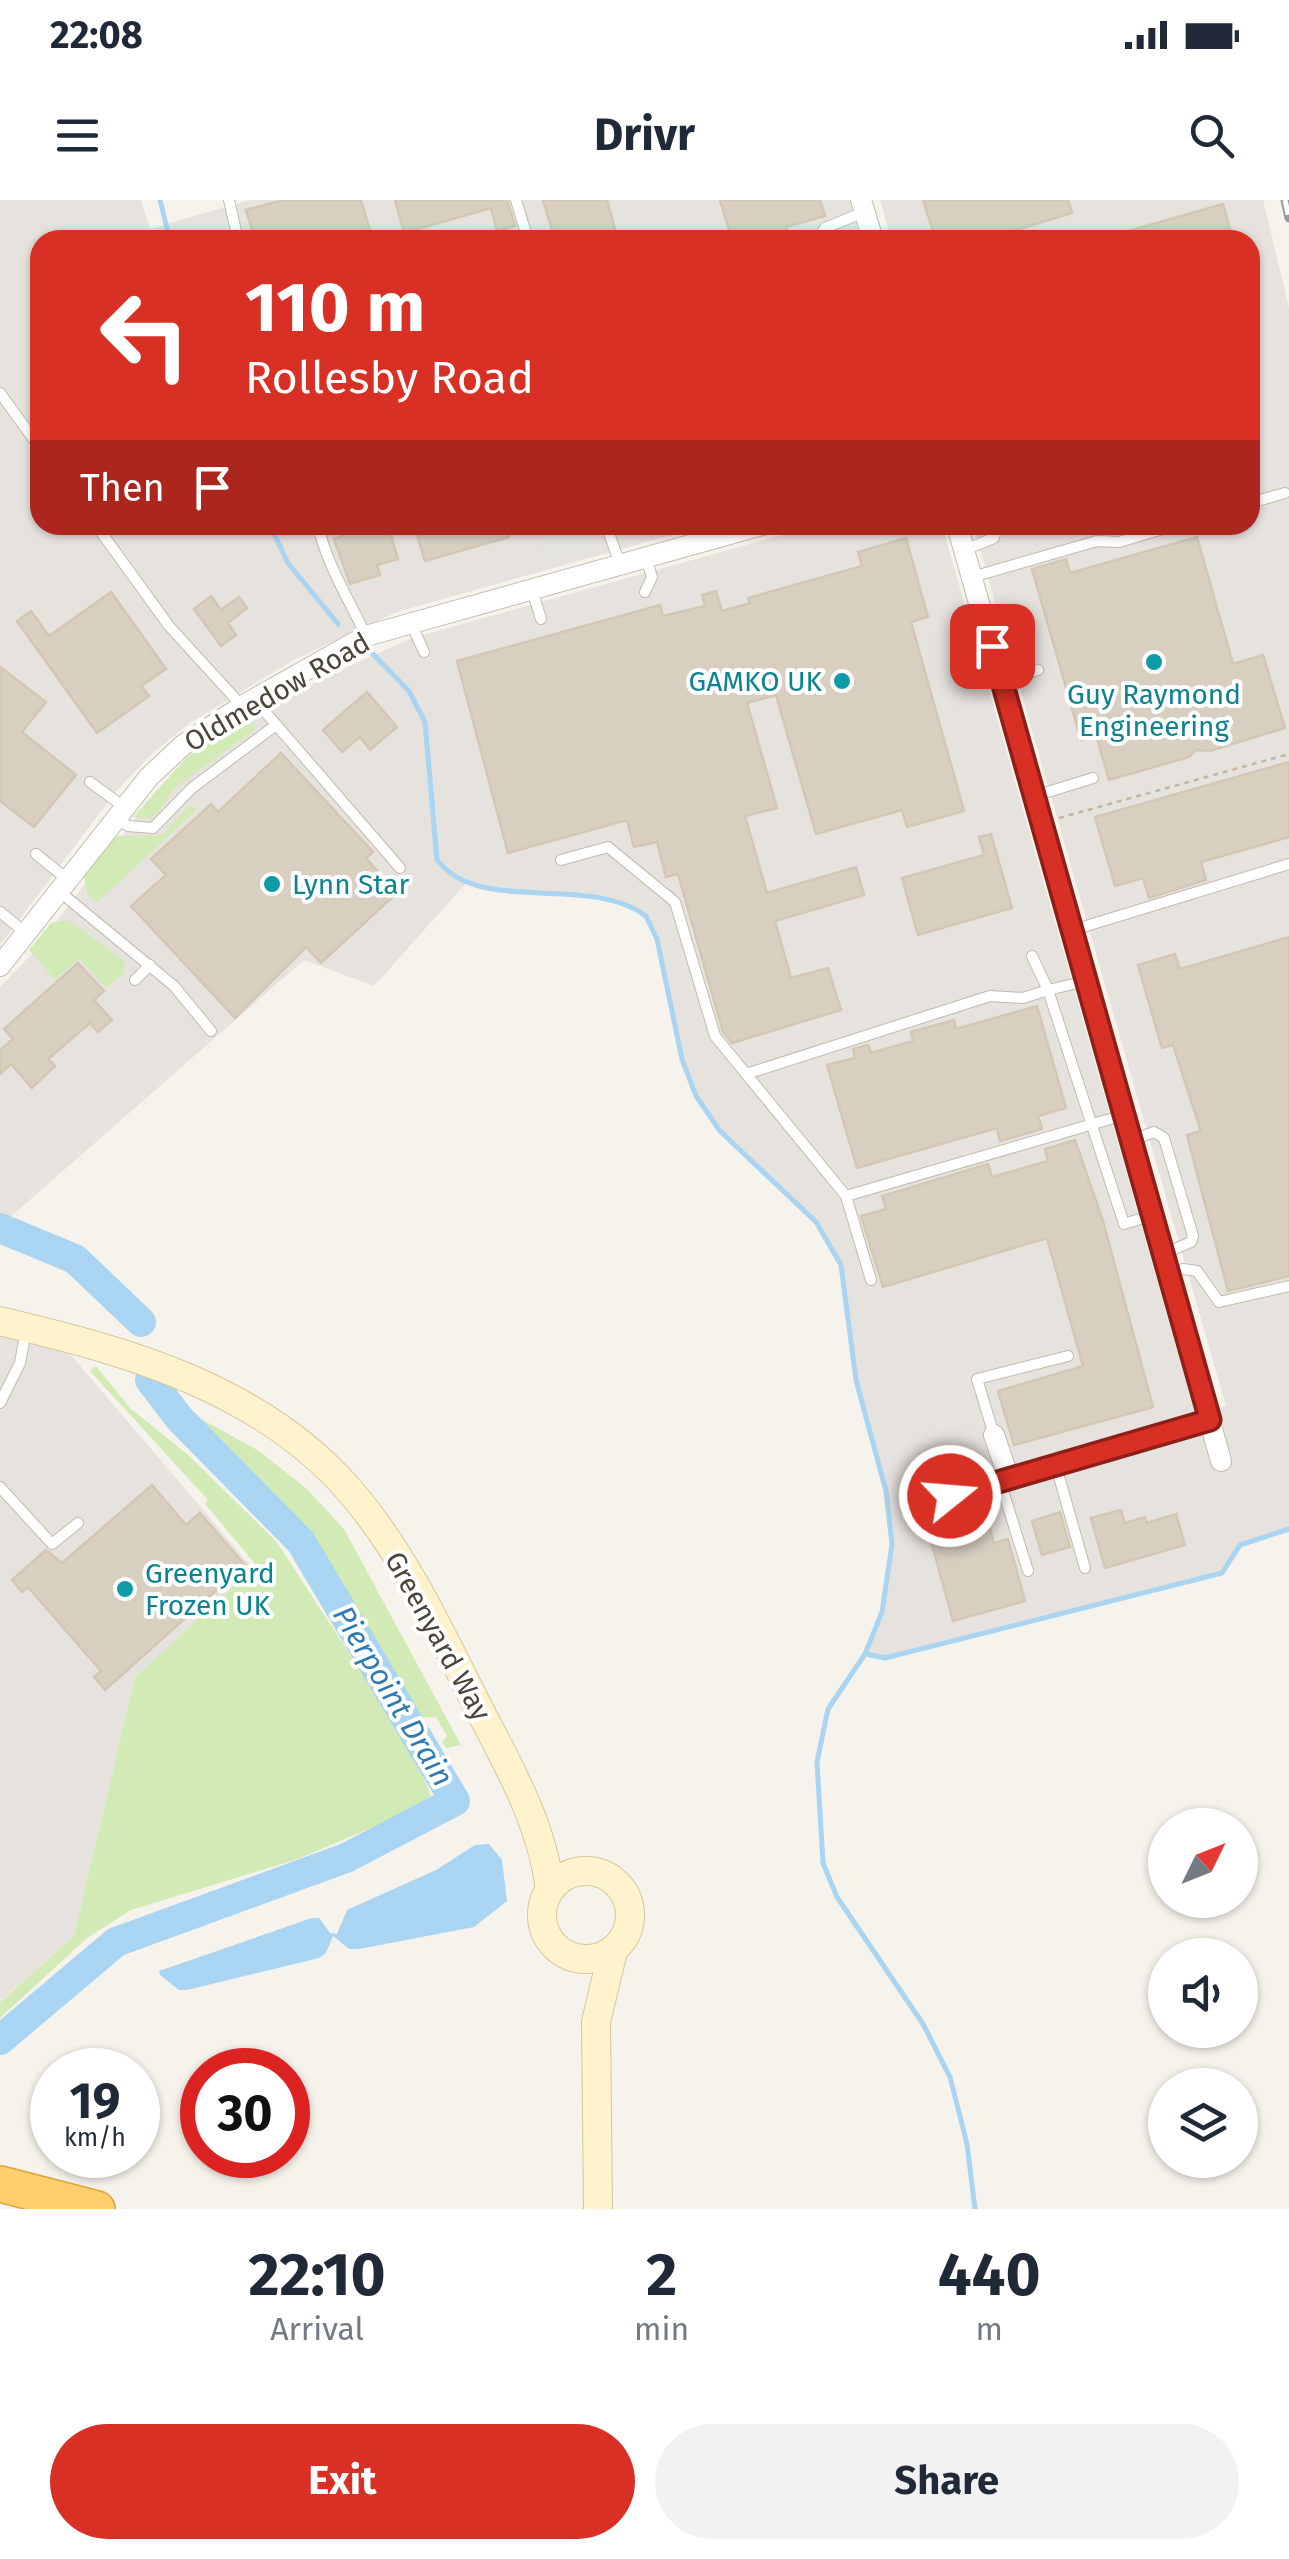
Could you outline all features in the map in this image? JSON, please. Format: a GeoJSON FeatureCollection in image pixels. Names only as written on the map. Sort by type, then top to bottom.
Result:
{"type":"FeatureCollection","features":[{"type":"Feature","properties":{"kind":"highway"},"geometry":{"type":"LineString","coordinates":[[0,2184],[97,2209]]}},
{"type":"Feature","properties":{"kind":"street"},"geometry":{"type":"LineString","coordinates":[[862,206],[869,230]]}},
{"type":"Feature","properties":{"kind":"street","name":"Oldmedow Road"},"geometry":{"type":"LineString","coordinates":[[0,966],[28,935],[119,812],[183,744],[248,703],[366,636],[646,558],[710,535]]}},
{"type":"Feature","properties":{"kind":"street"},"geometry":{"type":"LineString","coordinates":[[960,535],[1222,1461]]}},
{"type":"Feature","properties":{"kind":"street","name":"Greenyard Way"},"geometry":{"type":"LineString","coordinates":[[13,1324],[170,1368],[251,1408],[306,1448],[350,1490],[403,1564],[535,1819],[568,1855],[603,1874]]}},
{"type":"Feature","properties":{"kind":"street"},"geometry":{"type":"LineString","coordinates":[[950,1496],[1210,1420]]}},
{"type":"Feature","properties":{"kind":"street"},"geometry":{"type":"LineString","coordinates":[[994,1434],[1004,1480]]}},
{"type":"Feature","properties":{"kind":"street","name":"Greenyard Way"},"geometry":{"type":"LineString","coordinates":[[535,1819],[550,1889]]}},
{"type":"Feature","properties":{"kind":"street"},"geometry":{"type":"LineString","coordinates":[[574,1872],[603,1874],[616,1882],[630,1907],[628,1932],[613,1951],[600,1958],[571,1957],[558,1950],[543,1925],[544,1900],[550,1889],[574,1872]]}},
{"type":"Feature","properties":{"kind":"street"},"geometry":{"type":"LineString","coordinates":[[596,2206],[596,2022],[613,1951]]}},
{"type":"Feature","properties":{"kind":"street"},"geometry":{"type":"LineString","coordinates":[[571,1957],[582,1976],[596,2022]]}},
{"type":"Feature","properties":{"kind":"lane"},"geometry":{"type":"LineString","coordinates":[[229,200],[236,230]]}},
{"type":"Feature","properties":{"kind":"lane"},"geometry":{"type":"LineString","coordinates":[[516,200],[525,230]]}},
{"type":"Feature","properties":{"kind":"lane"},"geometry":{"type":"LineString","coordinates":[[824,230],[862,206]]}},
{"type":"Feature","properties":{"kind":"lane"},"geometry":{"type":"LineString","coordinates":[[0,393],[30,434]]}},
{"type":"Feature","properties":{"kind":"lane"},"geometry":{"type":"LineString","coordinates":[[1260,501],[1285,493]]}},
{"type":"Feature","properties":{"kind":"lane"},"geometry":{"type":"LineString","coordinates":[[103,535],[169,626],[276,725],[400,868]]}},
{"type":"Feature","properties":{"kind":"lane"},"geometry":{"type":"LineString","coordinates":[[321,535],[338,588],[352,605],[366,636]]}},
{"type":"Feature","properties":{"kind":"lane"},"geometry":{"type":"LineString","coordinates":[[610,535],[620,565]]}},
{"type":"Feature","properties":{"kind":"lane"},"geometry":{"type":"LineString","coordinates":[[964,550],[995,535]]}},
{"type":"Feature","properties":{"kind":"lane"},"geometry":{"type":"LineString","coordinates":[[972,577],[1098,541],[1119,542],[1142,535]]}},
{"type":"Feature","properties":{"kind":"lane"},"geometry":{"type":"LineString","coordinates":[[645,592],[652,578],[646,558]]}},
{"type":"Feature","properties":{"kind":"lane"},"geometry":{"type":"LineString","coordinates":[[532,590],[541,619]]}},
{"type":"Feature","properties":{"kind":"lane"},"geometry":{"type":"LineString","coordinates":[[412,622],[424,652]]}},
{"type":"Feature","properties":{"kind":"lane"},"geometry":{"type":"LineString","coordinates":[[1002,681],[1038,670]]}},
{"type":"Feature","properties":{"kind":"lane"},"geometry":{"type":"LineString","coordinates":[[90,782],[128,826],[153,828],[192,788],[276,725]]}},
{"type":"Feature","properties":{"kind":"lane"},"geometry":{"type":"LineString","coordinates":[[1035,796],[1093,778]]}},
{"type":"Feature","properties":{"kind":"lane"},"geometry":{"type":"LineString","coordinates":[[561,860],[608,847],[675,902],[715,1036],[846,1196],[871,1280]]}},
{"type":"Feature","properties":{"kind":"lane"},"geometry":{"type":"LineString","coordinates":[[36,854],[64,886],[150,965],[211,1031]]}},
{"type":"Feature","properties":{"kind":"lane"},"geometry":{"type":"LineString","coordinates":[[1073,930],[1289,864]]}},
{"type":"Feature","properties":{"kind":"lane"},"geometry":{"type":"LineString","coordinates":[[0,912],[28,935]]}},
{"type":"Feature","properties":{"kind":"lane"},"geometry":{"type":"LineString","coordinates":[[1032,956],[1048,990],[1089,1126],[1124,1224],[1152,1215]]}},
{"type":"Feature","properties":{"kind":"lane"},"geometry":{"type":"LineString","coordinates":[[135,980],[150,965]]}},
{"type":"Feature","properties":{"kind":"lane"},"geometry":{"type":"LineString","coordinates":[[746,1074],[990,996],[1023,998],[1087,980]]}},
{"type":"Feature","properties":{"kind":"lane"},"geometry":{"type":"LineString","coordinates":[[846,1196],[1125,1115]]}},
{"type":"Feature","properties":{"kind":"lane"},"geometry":{"type":"LineString","coordinates":[[1132,1140],[1154,1132],[1164,1138],[1193,1236],[1192,1242],[1166,1264]]}},
{"type":"Feature","properties":{"kind":"lane"},"geometry":{"type":"LineString","coordinates":[[1166,1264],[1197,1271],[1214,1296],[1229,1303],[1289,1286]]}},
{"type":"Feature","properties":{"kind":"lane"},"geometry":{"type":"LineString","coordinates":[[0,1404],[20,1363],[13,1324]]}},
{"type":"Feature","properties":{"kind":"lane"},"geometry":{"type":"LineString","coordinates":[[994,1434],[977,1379],[1068,1356]]}},
{"type":"Feature","properties":{"kind":"lane"},"geometry":{"type":"LineString","coordinates":[[1056,1465],[1085,1568]]}},
{"type":"Feature","properties":{"kind":"lane"},"geometry":{"type":"LineString","coordinates":[[1004,1480],[1028,1571]]}},
{"type":"Feature","properties":{"kind":"lane"},"geometry":{"type":"LineString","coordinates":[[1,1490],[52,1544],[78,1523]]}},
{"type":"Feature","properties":{"kind":"path"},"geometry":{"type":"LineString","coordinates":[[1043,822],[1289,754]]}},
{"type":"Feature","properties":{"kind":"shaded area"},"geometry":{"type":"Polygon","coordinates":[[[0,200],[141,200],[150,229],[250,200],[849,200],[858,230],[30,230],[30,535],[671,535],[397,612],[295,659],[190,723],[118,789],[0,945],[0,200]]]}},
{"type":"Feature","properties":{"kind":"shaded area"},"geometry":{"type":"Polygon","coordinates":[[[880,200],[1263,200],[1289,308],[1289,1529],[1240,1545],[1222,1573],[885,1658],[865,1654],[882,1612],[892,1544],[886,1491],[856,1380],[841,1265],[816,1222],[720,1131],[696,1096],[682,1059],[657,938],[646,916],[636,908],[594,895],[511,891],[468,881],[374,986],[304,960],[0,1226],[0,987],[30,956],[151,798],[244,723],[327,676],[412,638],[782,535],[945,535],[1195,1414],[1226,1406],[976,535],[1260,535],[1260,230],[888,230],[880,200]]]}},
{"type":"Feature","properties":{"kind":"shaded area"},"geometry":{"type":"Polygon","coordinates":[[[536,535],[607,535],[602,536],[603,547],[545,566],[536,535]]]}},
{"type":"Feature","properties":{"kind":"shaded area"},"geometry":{"type":"Polygon","coordinates":[[[623,535],[654,535],[627,543],[623,535]]]}},
{"type":"Feature","properties":{"kind":"shaded area"},"geometry":{"type":"Polygon","coordinates":[[[0,1332],[66,1349],[254,1570],[135,1677],[74,1936],[0,2001],[0,1332]]]}},
{"type":"Feature","properties":{"kind":"green space"},"geometry":{"type":"Polygon","coordinates":[[[245,718],[255,724],[254,730],[174,788],[159,812],[150,818],[133,817],[188,756],[245,718]]]}},
{"type":"Feature","properties":{"kind":"green space"},"geometry":{"type":"Polygon","coordinates":[[[191,804],[196,810],[97,903],[87,894],[84,877],[112,841],[118,836],[162,835],[191,804]]]}},
{"type":"Feature","properties":{"kind":"green space"},"geometry":{"type":"Polygon","coordinates":[[[68,920],[125,961],[123,974],[106,988],[79,958],[55,980],[29,950],[51,923],[68,920]]]}},
{"type":"Feature","properties":{"kind":"green space"},"geometry":{"type":"Polygon","coordinates":[[[96,1366],[130,1408],[187,1454],[276,1541],[413,1751],[431,1796],[403,1814],[298,1859],[131,1910],[87,1938],[0,2018],[0,2002],[74,1936],[135,1677],[238,1583],[242,1586],[256,1574],[253,1570],[257,1566],[205,1504],[208,1500],[90,1371],[96,1366]]]}},
{"type":"Feature","properties":{"kind":"green space"},"geometry":{"type":"Polygon","coordinates":[[[196,1416],[259,1451],[307,1489],[344,1529],[461,1745],[446,1748],[442,1742],[447,1736],[436,1717],[420,1718],[328,1564],[290,1513],[193,1419],[196,1416]]]}},
{"type":"Feature","properties":{"kind":"water"},"geometry":{"type":"Polygon","coordinates":[[[489,1844],[502,1860],[507,1901],[474,1927],[359,1949],[349,1949],[333,1936],[326,1953],[319,1958],[187,1990],[179,1990],[160,1975],[159,1971],[312,1918],[319,1918],[330,1933],[337,1934],[347,1910],[436,1870],[475,1845],[489,1844]]]}},
{"type":"Feature","properties":{"kind":"building"},"geometry":{"type":"Polygon","coordinates":[[[284,200],[361,200],[370,230],[252,230],[246,210],[284,200]]]}},
{"type":"Feature","properties":{"kind":"building"},"geometry":{"type":"Polygon","coordinates":[[[395,200],[507,200],[515,226],[497,230],[491,208],[403,230],[395,200]]]}},
{"type":"Feature","properties":{"kind":"building"},"geometry":{"type":"Polygon","coordinates":[[[543,200],[607,200],[615,230],[552,230],[543,200]]]}},
{"type":"Feature","properties":{"kind":"building"},"geometry":{"type":"Polygon","coordinates":[[[720,200],[820,200],[825,216],[786,227],[787,230],[729,230],[720,200]]]}},
{"type":"Feature","properties":{"kind":"building"},"geometry":{"type":"Polygon","coordinates":[[[923,200],[1068,200],[1072,213],[1017,230],[933,230],[923,200]]]}},
{"type":"Feature","properties":{"kind":"building"},"geometry":{"type":"Polygon","coordinates":[[[1223,204],[1230,230],[1132,230],[1223,204]]]}},
{"type":"Feature","properties":{"kind":"building"},"geometry":{"type":"Polygon","coordinates":[[[391,535],[398,559],[377,565],[380,575],[350,584],[334,539],[391,535]]]}},
{"type":"Feature","properties":{"kind":"building"},"geometry":{"type":"Polygon","coordinates":[[[417,535],[508,535],[509,537],[425,561],[417,535]]]}},
{"type":"Feature","properties":{"kind":"building","name":"Guy Raymond Engineering"},"geometry":{"type":"Polygon","coordinates":[[[1197,537],[1233,664],[1263,655],[1285,728],[1210,751],[1196,750],[1189,757],[1109,780],[1096,735],[1081,740],[1032,569],[1066,559],[1070,573],[1197,537]]]}},
{"type":"Feature","properties":{"kind":"building"},"geometry":{"type":"Polygon","coordinates":[[[906,538],[928,617],[911,622],[964,811],[907,827],[902,810],[816,834],[776,695],[747,703],[777,808],[745,816],[767,893],[856,867],[864,895],[775,921],[791,978],[828,968],[841,1010],[732,1043],[723,1032],[678,874],[666,877],[657,842],[634,847],[627,820],[508,853],[457,661],[660,605],[663,616],[705,606],[702,595],[716,591],[722,611],[750,603],[748,598],[862,566],[858,552],[906,538]]]}},
{"type":"Feature","properties":{"kind":"building"},"geometry":{"type":"Polygon","coordinates":[[[111,592],[166,669],[141,686],[149,696],[97,733],[17,621],[31,611],[49,636],[111,592]]]}},
{"type":"Feature","properties":{"kind":"building"},"geometry":{"type":"Polygon","coordinates":[[[211,596],[221,610],[239,597],[247,608],[228,623],[236,635],[221,646],[194,609],[211,596]]]}},
{"type":"Feature","properties":{"kind":"building"},"geometry":{"type":"Polygon","coordinates":[[[0,667],[46,702],[22,732],[76,775],[34,827],[0,801],[0,667]]]}},
{"type":"Feature","properties":{"kind":"building"},"geometry":{"type":"Polygon","coordinates":[[[367,692],[397,727],[370,750],[360,737],[342,752],[323,730],[367,692]]]}},
{"type":"Feature","properties":{"kind":"building","name":"Lynn Star"},"geometry":{"type":"Polygon","coordinates":[[[281,753],[373,852],[366,858],[397,893],[321,963],[306,947],[235,1018],[131,906],[166,875],[151,859],[211,804],[218,812],[281,753]]]}},
{"type":"Feature","properties":{"kind":"building"},"geometry":{"type":"Polygon","coordinates":[[[1289,762],[1289,837],[1201,862],[1206,880],[1149,898],[1143,878],[1115,886],[1095,817],[1289,762]]]}},
{"type":"Feature","properties":{"kind":"building"},"geometry":{"type":"Polygon","coordinates":[[[991,834],[1012,908],[918,935],[902,878],[984,855],[979,837],[991,834]]]}},
{"type":"Feature","properties":{"kind":"building"},"geometry":{"type":"Polygon","coordinates":[[[1289,937],[1289,1276],[1228,1291],[1187,1135],[1201,1131],[1173,1045],[1162,1048],[1138,965],[1175,954],[1180,969],[1289,937]]]}},
{"type":"Feature","properties":{"kind":"building"},"geometry":{"type":"Polygon","coordinates":[[[78,963],[104,991],[94,1000],[112,1020],[98,1032],[90,1023],[48,1059],[55,1066],[32,1088],[11,1064],[0,1074],[0,1050],[13,1039],[4,1029],[78,963]]]}},
{"type":"Feature","properties":{"kind":"building"},"geometry":{"type":"Polygon","coordinates":[[[1037,1006],[1066,1108],[1038,1116],[1042,1129],[1000,1141],[997,1128],[857,1168],[827,1065],[855,1058],[853,1049],[868,1045],[871,1053],[913,1041],[911,1032],[954,1020],[956,1029],[1037,1006]]]}},
{"type":"Feature","properties":{"kind":"building"},"geometry":{"type":"Polygon","coordinates":[[[1075,1140],[1103,1221],[1153,1407],[1014,1445],[998,1391],[1083,1366],[1047,1238],[883,1287],[861,1216],[886,1209],[882,1196],[988,1164],[992,1177],[1048,1161],[1045,1149],[1075,1140]]]}},
{"type":"Feature","properties":{"kind":"building","name":"Greenyard Frozen UK"},"geometry":{"type":"Polygon","coordinates":[[[152,1485],[186,1525],[200,1513],[245,1565],[105,1690],[94,1677],[101,1671],[28,1587],[22,1592],[12,1580],[46,1550],[62,1563],[152,1485]]]}},
{"type":"Feature","properties":{"kind":"building"},"geometry":{"type":"Polygon","coordinates":[[[1121,1510],[1125,1523],[1145,1517],[1147,1523],[1176,1514],[1185,1545],[1105,1568],[1091,1518],[1121,1510]]]}},
{"type":"Feature","properties":{"kind":"building"},"geometry":{"type":"Polygon","coordinates":[[[1060,1512],[1070,1547],[1042,1555],[1032,1521],[1060,1512]]]}},
{"type":"Feature","properties":{"kind":"building"},"geometry":{"type":"Polygon","coordinates":[[[986,1514],[994,1543],[1008,1539],[1025,1601],[953,1621],[928,1530],[986,1514]]]}},
{"type":"Feature","properties":{"kind":"waterway"},"geometry":{"type":"LineString","coordinates":[[160,200],[168,230]]}},
{"type":"Feature","properties":{"kind":"waterway"},"geometry":{"type":"LineString","coordinates":[[275,535],[288,563],[338,624]]}},
{"type":"Feature","properties":{"kind":"waterway"},"geometry":{"type":"LineString","coordinates":[[371,652],[409,691],[425,722],[437,860],[456,877],[480,886],[595,897],[646,916],[657,939],[682,1059],[696,1096],[720,1131],[816,1222],[841,1265],[856,1380],[886,1491],[892,1544],[882,1612],[865,1654],[828,1709],[817,1762],[823,1863],[837,1897],[923,2024],[950,2077],[967,2144],[975,2209]]}},
{"type":"Feature","properties":{"kind":"waterway","name":"Pierpoint Drain"},"geometry":{"type":"LineString","coordinates":[[0,1228],[75,1259],[141,1322]]}},
{"type":"Feature","properties":{"kind":"waterway","name":"Pierpoint Drain"},"geometry":{"type":"LineString","coordinates":[[0,2040],[116,1942],[346,1858],[455,1801],[301,1542],[179,1418],[150,1380]]}},
{"type":"Feature","properties":{"kind":"waterway"},"geometry":{"type":"LineString","coordinates":[[866,1654],[885,1658],[1222,1573],[1240,1545],[1289,1529]]}},
{"type":"Feature","properties":{"kind":"railway"},"geometry":{"type":"LineString","coordinates":[[1285,200],[1289,218]]}},
{"type":"Feature","properties":{"kind":"place","name":"Guy Raymond Engineering"},"geometry":{"type":"Point","coordinates":[1154,662]}},
{"type":"Feature","properties":{"kind":"place","name":"GAMKO UK"},"geometry":{"type":"Point","coordinates":[842,681]}},
{"type":"Feature","properties":{"kind":"place","name":"Lynn Star"},"geometry":{"type":"Point","coordinates":[272,884]}},
{"type":"Feature","properties":{"kind":"place","name":"Greenyard Frozen UK"},"geometry":{"type":"Point","coordinates":[125,1589]}},
{"type":"Feature","properties":{"kind":"route"},"geometry":{"type":"LineString","coordinates":[[950,1496],[1210,1420],[992,646]]}}]}
